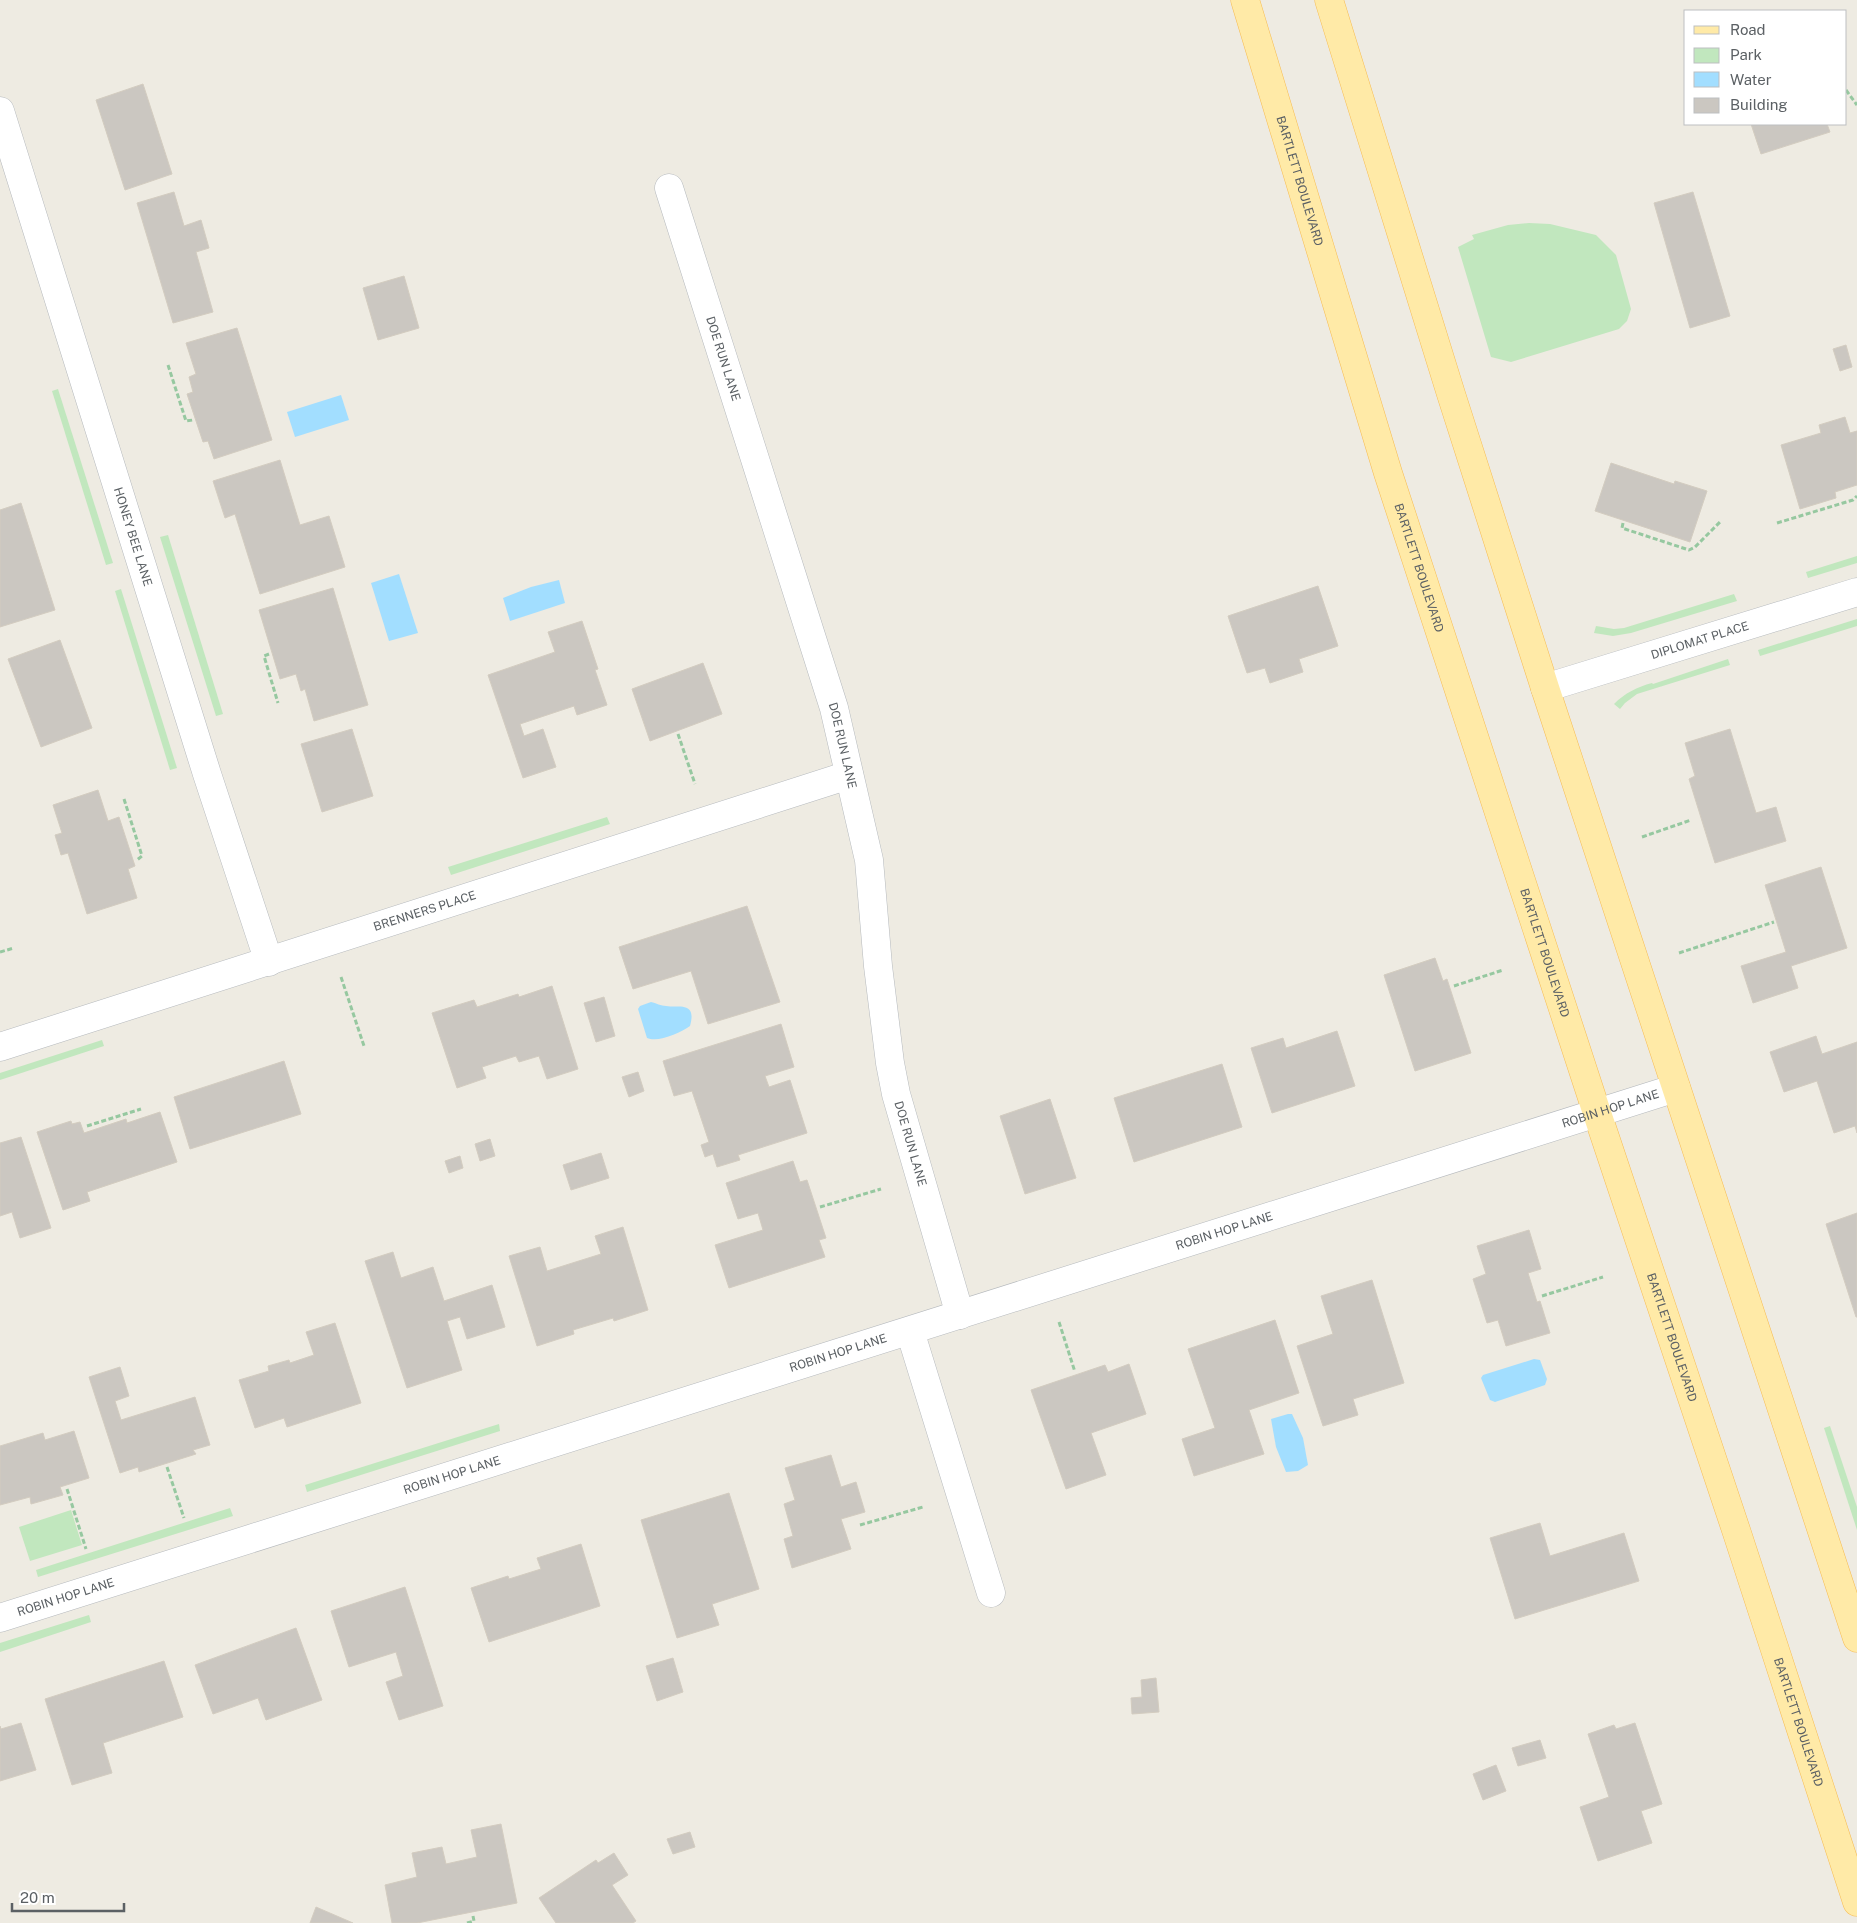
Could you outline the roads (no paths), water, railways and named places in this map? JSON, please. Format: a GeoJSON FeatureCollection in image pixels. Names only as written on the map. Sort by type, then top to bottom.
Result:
{"type":"FeatureCollection","features":[{"type":"Feature","properties":{"kind":"main road","name":"BARTLETT BOULEVARD"},"geometry":{"type":"LineString","coordinates":[[1245,0],[1388,473],[1857,1902]]}},
{"type":"Feature","properties":{"kind":"main road"},"geometry":{"type":"LineString","coordinates":[[1329,0],[1451,394],[1545,688],[1857,1638]]}},
{"type":"Feature","properties":{"kind":"street","name":"HONEY BEE LANE"},"geometry":{"type":"LineString","coordinates":[[0,111],[207,774],[269,962]]}},
{"type":"Feature","properties":{"kind":"street","name":"DOE RUN LANE"},"geometry":{"type":"LineString","coordinates":[[669,188],[834,708],[869,860],[878,966],[890,1063],[896,1094],[960,1315]]}},
{"type":"Feature","properties":{"kind":"street","name":"DIPLOMAT PLACE"},"geometry":{"type":"LineString","coordinates":[[1545,688],[1857,592]]}},
{"type":"Feature","properties":{"kind":"street","name":"BRENNERS PLACE"},"geometry":{"type":"LineString","coordinates":[[0,1047],[849,775]]}},
{"type":"Feature","properties":{"kind":"street","name":"ROBIN HOP LANE"},"geometry":{"type":"LineString","coordinates":[[0,1618],[1676,1088]]}},
{"type":"Feature","properties":{"kind":"street"},"geometry":{"type":"LineString","coordinates":[[910,1331],[991,1593]]}},
{"type":"Feature","properties":{"kind":"water"},"geometry":{"type":"Polygon","coordinates":[[[341,395],[349,420],[295,437],[287,412],[341,395]]]}},
{"type":"Feature","properties":{"kind":"water"},"geometry":{"type":"Polygon","coordinates":[[[399,574],[418,633],[389,641],[371,583],[399,574]]]}},
{"type":"Feature","properties":{"kind":"water"},"geometry":{"type":"Polygon","coordinates":[[[559,580],[565,603],[510,621],[503,598],[531,587],[559,580]]]}},
{"type":"Feature","properties":{"kind":"water"},"geometry":{"type":"Polygon","coordinates":[[[651,1002],[662,1006],[686,1007],[691,1013],[690,1026],[681,1032],[663,1038],[647,1038],[638,1009],[640,1006],[651,1002]]]}},
{"type":"Feature","properties":{"kind":"water"},"geometry":{"type":"Polygon","coordinates":[[[1534,1359],[1540,1360],[1547,1379],[1545,1385],[1495,1402],[1490,1400],[1481,1378],[1483,1375],[1534,1359]]]}},
{"type":"Feature","properties":{"kind":"water"},"geometry":{"type":"Polygon","coordinates":[[[1292,1414],[1303,1438],[1308,1465],[1298,1471],[1286,1472],[1276,1447],[1271,1419],[1292,1414]]]}}]}
